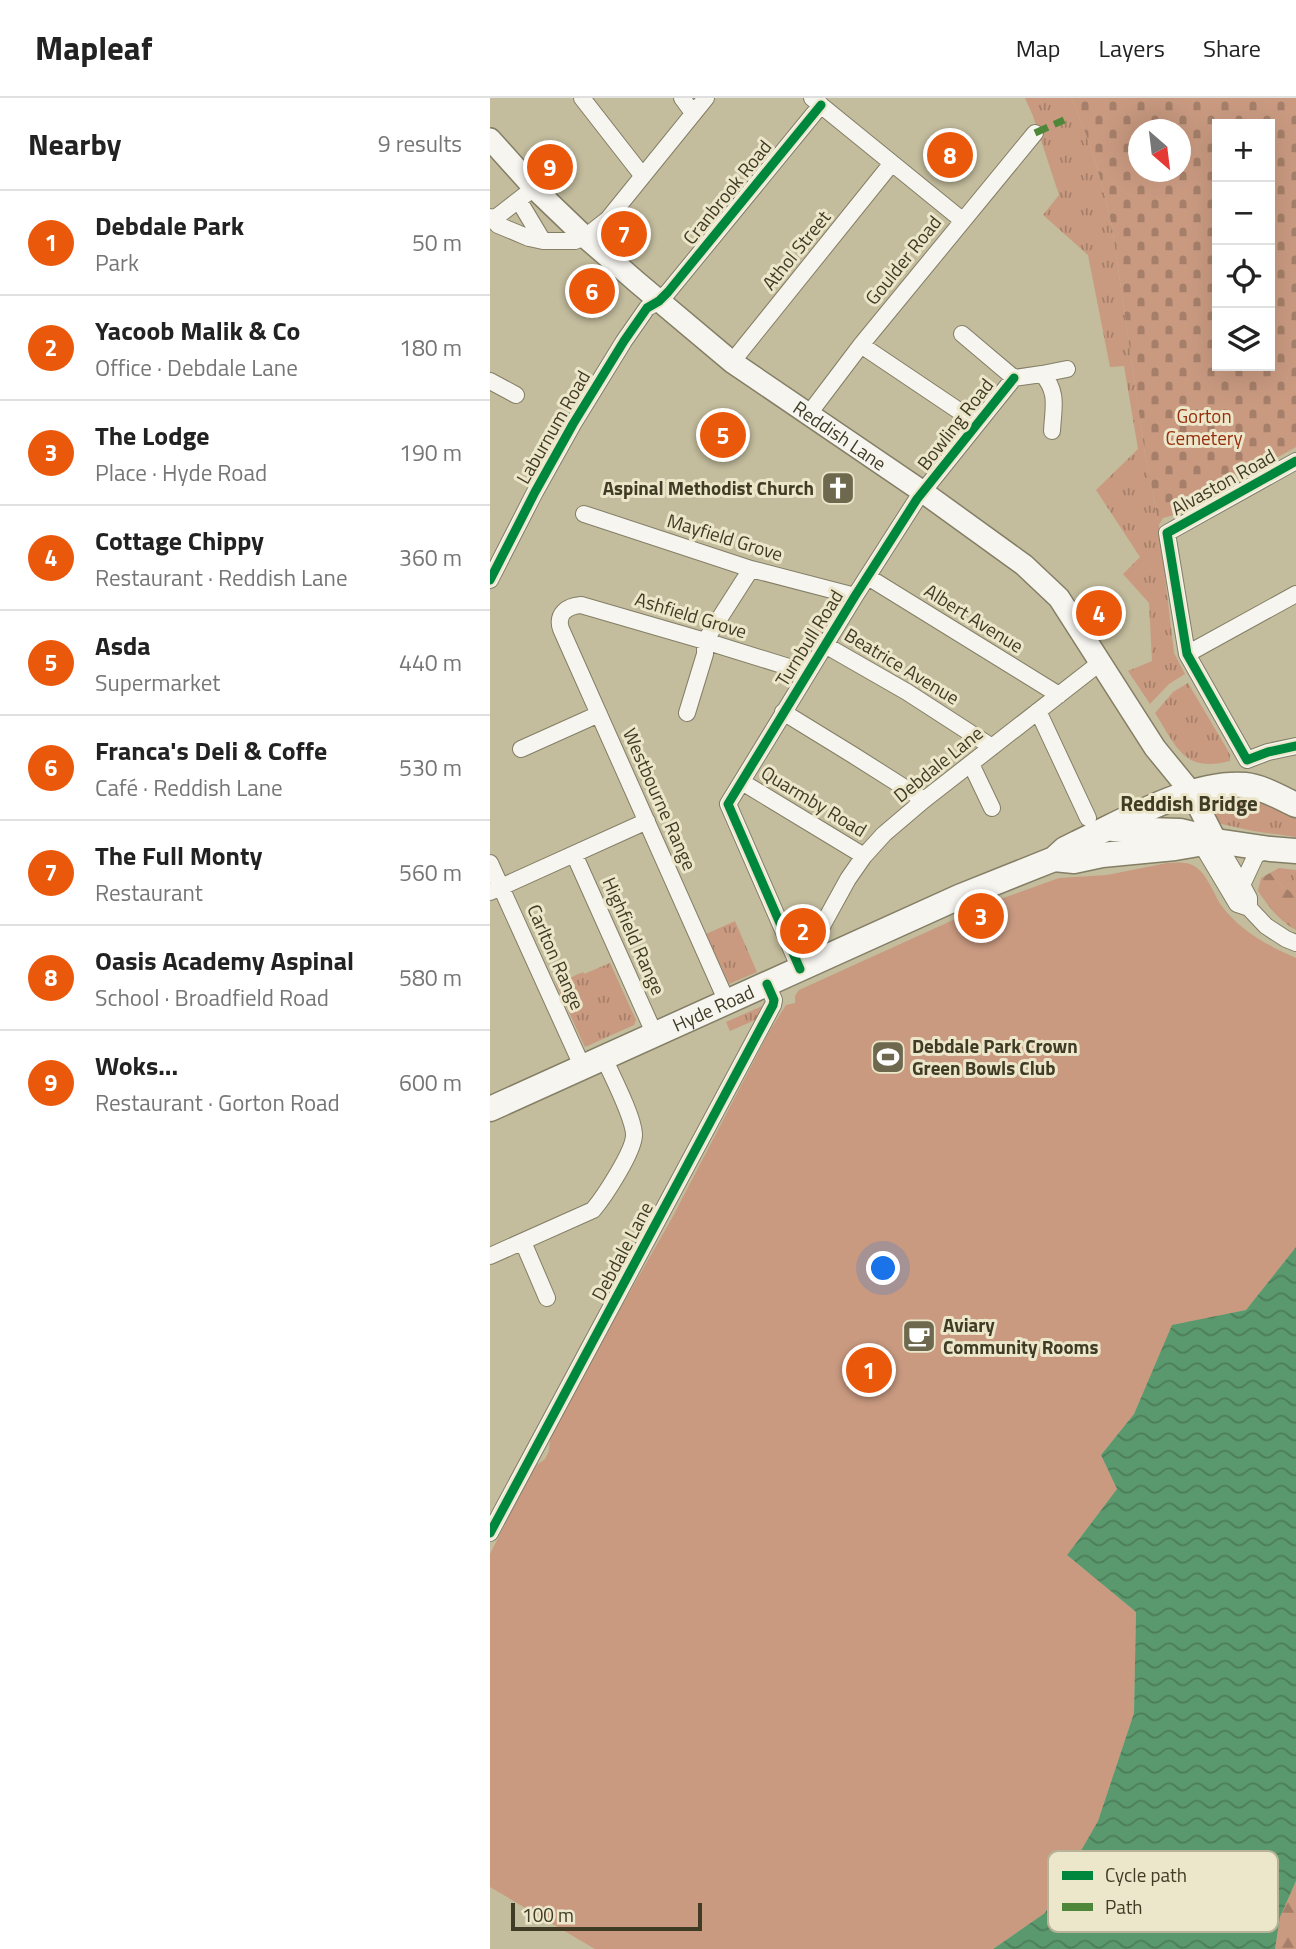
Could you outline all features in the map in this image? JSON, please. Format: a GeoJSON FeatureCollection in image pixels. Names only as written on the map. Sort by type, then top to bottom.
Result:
{"type":"FeatureCollection","features":[{"type":"Feature","properties":{"kind":"highway","name":"Hyde Road"},"geometry":{"type":"LineString","coordinates":[[491,1105],[594,1063],[959,897],[1054,859],[1098,823],[1189,789],[1248,785],[1296,805]]}},
{"type":"Feature","properties":{"kind":"highway"},"geometry":{"type":"LineString","coordinates":[[1098,823],[1204,839]]}},
{"type":"Feature","properties":{"kind":"highway","name":"Hyde Road"},"geometry":{"type":"LineString","coordinates":[[1054,859],[1074,861],[1102,855],[1175,848],[1204,839],[1260,853],[1296,851]]}},
{"type":"Feature","properties":{"kind":"main road","name":"Reddish Lane"},"geometry":{"type":"LineString","coordinates":[[490,139],[526,194],[585,237],[732,362],[923,492],[1024,565],[1059,597],[1155,748],[1189,789],[1204,839]]}},
{"type":"Feature","properties":{"kind":"street"},"geometry":{"type":"LineString","coordinates":[[582,98],[642,175]]}},
{"type":"Feature","properties":{"kind":"street"},"geometry":{"type":"LineString","coordinates":[[682,98],[693,113]]}},
{"type":"Feature","properties":{"kind":"street"},"geometry":{"type":"LineString","coordinates":[[543,241],[526,194],[492,218],[498,225],[543,241],[575,241],[585,237],[608,219],[706,98]]}},
{"type":"Feature","properties":{"kind":"street"},"geometry":{"type":"LineString","coordinates":[[816,102],[962,220]]}},
{"type":"Feature","properties":{"kind":"street","name":"Cranbrook Road"},"geometry":{"type":"LineString","coordinates":[[659,300],[677,281],[816,102]]}},
{"type":"Feature","properties":{"kind":"street","name":"Goulder Road"},"geometry":{"type":"LineString","coordinates":[[808,415],[861,345],[1035,133]]}},
{"type":"Feature","properties":{"kind":"street","name":"Athol Street"},"geometry":{"type":"LineString","coordinates":[[732,362],[892,163]]}},
{"type":"Feature","properties":{"kind":"street","name":"Laburnum Road"},"geometry":{"type":"LineString","coordinates":[[490,580],[573,424],[639,319],[647,308],[659,300]]}},
{"type":"Feature","properties":{"kind":"street"},"geometry":{"type":"LineString","coordinates":[[962,334],[1014,377],[1067,369]]}},
{"type":"Feature","properties":{"kind":"street"},"geometry":{"type":"LineString","coordinates":[[861,345],[977,423]]}},
{"type":"Feature","properties":{"kind":"street"},"geometry":{"type":"LineString","coordinates":[[1042,374],[1054,391],[1052,431]]}},
{"type":"Feature","properties":{"kind":"street","name":"Bowling Road"},"geometry":{"type":"LineString","coordinates":[[923,492],[1014,377]]}},
{"type":"Feature","properties":{"kind":"street"},"geometry":{"type":"LineString","coordinates":[[490,381],[516,395]]}},
{"type":"Feature","properties":{"kind":"street","name":"Alvaston Road"},"geometry":{"type":"LineString","coordinates":[[1188,654],[1167,533],[1296,461]]}},
{"type":"Feature","properties":{"kind":"street","name":"Turnbull Road"},"geometry":{"type":"LineString","coordinates":[[811,964],[728,804],[855,596],[923,492]]}},
{"type":"Feature","properties":{"kind":"street","name":"Mayfield Grove"},"geometry":{"type":"LineString","coordinates":[[583,514],[751,569],[855,596]]}},
{"type":"Feature","properties":{"kind":"street"},"geometry":{"type":"LineString","coordinates":[[687,713],[705,654],[705,641],[751,569]]}},
{"type":"Feature","properties":{"kind":"street","name":"Albert Avenue"},"geometry":{"type":"LineString","coordinates":[[868,577],[1059,695]]}},
{"type":"Feature","properties":{"kind":"street"},"geometry":{"type":"LineString","coordinates":[[1296,594],[1188,654],[1247,760],[1296,746]]}},
{"type":"Feature","properties":{"kind":"street","name":"Ashfield Grove"},"geometry":{"type":"LineString","coordinates":[[563,612],[572,606],[581,605],[808,673]]}},
{"type":"Feature","properties":{"kind":"street","name":"Westbourne Range"},"geometry":{"type":"LineString","coordinates":[[563,612],[559,620],[561,629],[727,1002]]}},
{"type":"Feature","properties":{"kind":"street","name":"Beatrice Avenue"},"geometry":{"type":"LineString","coordinates":[[825,645],[907,692],[992,747]]}},
{"type":"Feature","properties":{"kind":"street","name":"Debdale Lane"},"geometry":{"type":"LineString","coordinates":[[811,964],[815,939],[848,878],[884,834],[1101,662]]}},
{"type":"Feature","properties":{"kind":"street"},"geometry":{"type":"LineString","coordinates":[[1038,710],[1098,823]]}},
{"type":"Feature","properties":{"kind":"street"},"geometry":{"type":"LineString","coordinates":[[783,712],[924,800]]}},
{"type":"Feature","properties":{"kind":"street"},"geometry":{"type":"LineString","coordinates":[[521,748],[599,714]]}},
{"type":"Feature","properties":{"kind":"street"},"geometry":{"type":"LineString","coordinates":[[971,764],[992,808]]}},
{"type":"Feature","properties":{"kind":"street","name":"Quarmby Road"},"geometry":{"type":"LineString","coordinates":[[742,782],[864,856]]}},
{"type":"Feature","properties":{"kind":"street"},"geometry":{"type":"LineString","coordinates":[[495,889],[647,821]]}},
{"type":"Feature","properties":{"kind":"street"},"geometry":{"type":"LineString","coordinates":[[1204,839],[1242,885],[1249,898],[1249,908]]}},
{"type":"Feature","properties":{"kind":"street"},"geometry":{"type":"LineString","coordinates":[[1204,839],[1237,904],[1249,908],[1266,926],[1296,943]]}},
{"type":"Feature","properties":{"kind":"street"},"geometry":{"type":"LineString","coordinates":[[1242,885],[1260,853]]}},
{"type":"Feature","properties":{"kind":"street","name":"Highfield Range"},"geometry":{"type":"LineString","coordinates":[[575,854],[655,1035]]}},
{"type":"Feature","properties":{"kind":"street","name":"Carlton Range"},"geometry":{"type":"LineString","coordinates":[[490,863],[495,889],[594,1063],[633,1125],[635,1138],[629,1153],[593,1210],[490,1256]]}},
{"type":"Feature","properties":{"kind":"street","name":"Debdale Lane"},"geometry":{"type":"LineString","coordinates":[[490,1533],[773,1005],[774,1000],[766,984]]}},
{"type":"Feature","properties":{"kind":"street"},"geometry":{"type":"LineString","coordinates":[[523,1242],[547,1298]]}},
{"type":"Feature","properties":{"kind":"green space"},"geometry":{"type":"Polygon","coordinates":[[[1025,98],[1071,98],[1095,160],[1112,226],[1145,454],[1159,525],[1174,653],[1185,674],[1169,684],[1150,704],[1128,671],[1152,661],[1149,603],[1123,574],[1140,557],[1096,490],[1138,449],[1124,366],[1110,367],[1088,255],[1043,215],[1059,195],[1025,98]]]}},
{"type":"Feature","properties":{"kind":"green space","name":"Gorton Cemetery"},"geometry":{"type":"Polygon","coordinates":[[[1071,98],[1296,98],[1296,447],[1174,515],[1163,518],[1159,525],[1145,454],[1112,226],[1084,129],[1071,98]]]}},
{"type":"Feature","properties":{"kind":"green space"},"geometry":{"type":"Polygon","coordinates":[[[1188,683],[1227,749],[1230,761],[1214,764],[1191,760],[1176,746],[1155,713],[1173,692],[1188,683]]]}},
{"type":"Feature","properties":{"kind":"green space"},"geometry":{"type":"Polygon","coordinates":[[[1222,797],[1255,797],[1296,814],[1296,837],[1217,823],[1206,802],[1222,797]]]}},
{"type":"Feature","properties":{"kind":"green space"},"geometry":{"type":"Polygon","coordinates":[[[1167,863],[1188,863],[1199,869],[1221,905],[1245,930],[1296,958],[1296,1247],[1246,1310],[1172,1326],[1134,1414],[1101,1455],[1117,1489],[1067,1555],[1136,1612],[1134,1713],[1098,1821],[1081,1851],[1048,1851],[1048,1908],[1045,1913],[993,1949],[595,1949],[490,1887],[490,1554],[529,1471],[545,1459],[549,1451],[551,1430],[672,1218],[770,1030],[786,1005],[795,1003],[799,990],[995,901],[1059,878],[1107,875],[1167,863]]]}},
{"type":"Feature","properties":{"kind":"green space"},"geometry":{"type":"Polygon","coordinates":[[[1279,868],[1296,870],[1296,895],[1282,886],[1270,873],[1279,868]]]}},
{"type":"Feature","properties":{"kind":"green space"},"geometry":{"type":"Polygon","coordinates":[[[1270,873],[1282,886],[1296,895],[1296,930],[1270,908],[1258,891],[1261,878],[1270,873]]]}},
{"type":"Feature","properties":{"kind":"green space"},"geometry":{"type":"Polygon","coordinates":[[[735,921],[757,972],[729,984],[706,934],[735,921]]]}},
{"type":"Feature","properties":{"kind":"green space"},"geometry":{"type":"Polygon","coordinates":[[[610,963],[636,1020],[634,1025],[585,1047],[556,984],[610,963]]]}},
{"type":"Feature","properties":{"kind":"green space"},"geometry":{"type":"Polygon","coordinates":[[[769,1003],[762,1017],[730,1031],[726,1022],[769,1003]]]}},
{"type":"Feature","properties":{"kind":"green space"},"geometry":{"type":"Polygon","coordinates":[[[1296,1881],[1296,1949],[1275,1949],[1280,1917],[1296,1881]]]}},
{"type":"Feature","properties":{"kind":"water"},"geometry":{"type":"Polygon","coordinates":[[[1296,1247],[1296,1881],[1280,1917],[1278,1930],[1278,1851],[1081,1851],[1098,1821],[1134,1713],[1136,1612],[1067,1555],[1117,1489],[1101,1455],[1134,1414],[1172,1325],[1246,1310],[1296,1247]]]}},
{"type":"Feature","properties":{"kind":"water"},"geometry":{"type":"Polygon","coordinates":[[[1048,1908],[1048,1932],[1278,1932],[1275,1949],[993,1949],[1045,1913],[1048,1908]]]}},
{"type":"Feature","properties":{"kind":"marked path"},"geometry":{"type":"LineString","coordinates":[[1035,133],[1064,120]]}},
{"type":"Feature","properties":{"kind":"cycle path"},"geometry":{"type":"LineString","coordinates":[[490,580],[573,424],[624,341],[647,308],[668,292],[821,105]]}},
{"type":"Feature","properties":{"kind":"cycle path"},"geometry":{"type":"LineString","coordinates":[[800,969],[728,804],[917,499],[1014,378]]}},
{"type":"Feature","properties":{"kind":"cycle path"},"geometry":{"type":"LineString","coordinates":[[1296,461],[1167,533],[1187,654],[1247,760],[1296,746]]}},
{"type":"Feature","properties":{"kind":"cycle path"},"geometry":{"type":"LineString","coordinates":[[490,1533],[773,1005],[774,1000],[767,984]]}},
{"type":"Feature","properties":{"kind":"place","name":"Oasis Academy Aspinal"},"geometry":{"type":"Point","coordinates":[950,155]}},
{"type":"Feature","properties":{"kind":"place","name":"Woks..."},"geometry":{"type":"Point","coordinates":[550,167]}},
{"type":"Feature","properties":{"kind":"place","name":"The Full Monty"},"geometry":{"type":"Point","coordinates":[624,234]}},
{"type":"Feature","properties":{"kind":"place","name":"Franca's Deli & Coffe"},"geometry":{"type":"Point","coordinates":[592,291]}},
{"type":"Feature","properties":{"kind":"place","name":"Asda"},"geometry":{"type":"Point","coordinates":[723,435]}},
{"type":"Feature","properties":{"kind":"place","name":"Aspinal Methodist Church"},"geometry":{"type":"Point","coordinates":[838,488]}},
{"type":"Feature","properties":{"kind":"place","name":"Cottage Chippy"},"geometry":{"type":"Point","coordinates":[1099,613]}},
{"type":"Feature","properties":{"kind":"place","name":"The Lodge"},"geometry":{"type":"Point","coordinates":[981,916]}},
{"type":"Feature","properties":{"kind":"place","name":"Yacoob Malik & Co"},"geometry":{"type":"Point","coordinates":[803,931]}},
{"type":"Feature","properties":{"kind":"place","name":"Debdale Park Crown Green Bowls Club"},"geometry":{"type":"Point","coordinates":[888,1057]}},
{"type":"Feature","properties":{"kind":"place","name":"Aviary Community Rooms"},"geometry":{"type":"Point","coordinates":[919,1336]}},
{"type":"Feature","properties":{"kind":"place","name":"Debdale Park"},"geometry":{"type":"Point","coordinates":[869,1370]}},
{"type":"Feature","properties":{"kind":"district","name":"Reddish Bridge"},"geometry":{"type":"Point","coordinates":[1189,804]}}]}
